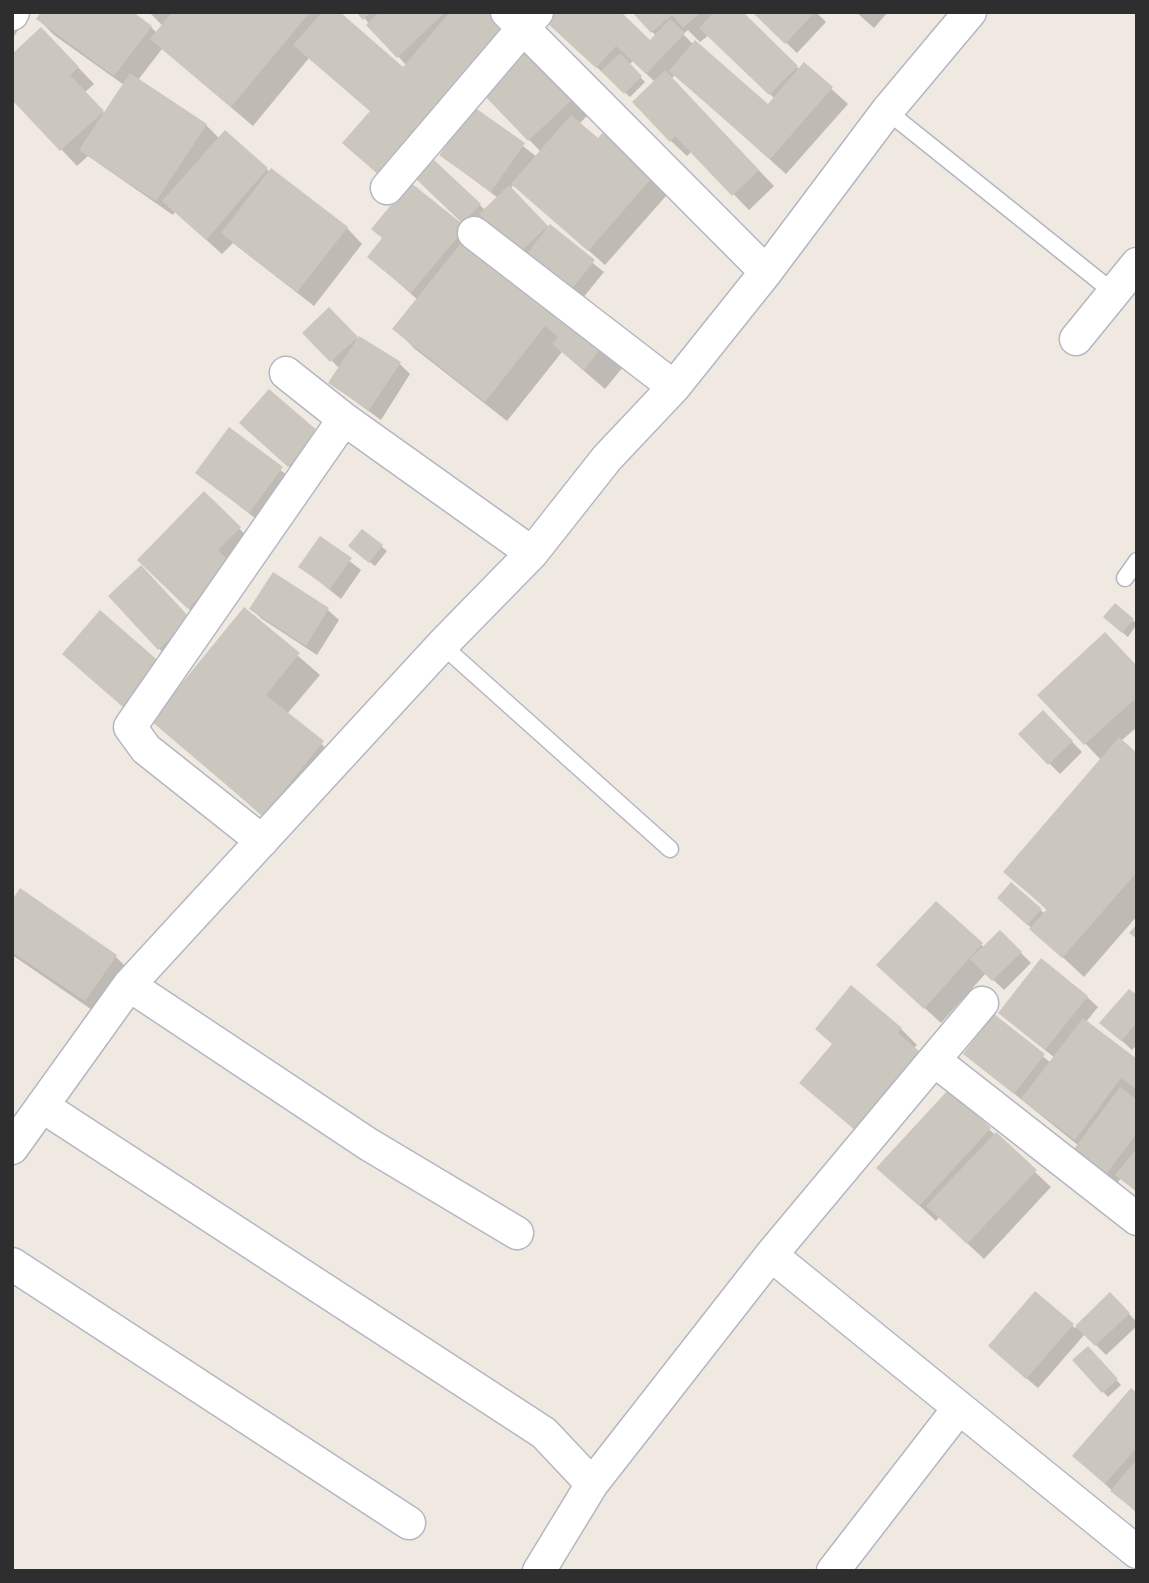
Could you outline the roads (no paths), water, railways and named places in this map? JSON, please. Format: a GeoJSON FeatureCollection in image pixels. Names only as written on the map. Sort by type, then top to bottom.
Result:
{"type":"FeatureCollection","features":[{"type":"Feature","properties":{"kind":"street"},"geometry":{"type":"LineString","coordinates":[[12,1148],[129,985],[442,645],[532,553],[607,458],[674,387],[766,272],[887,111],[970,12]]}},
{"type":"Feature","properties":{"kind":"street"},"geometry":{"type":"LineString","coordinates":[[387,188],[522,18],[766,272]]}},
{"type":"Feature","properties":{"kind":"street"},"geometry":{"type":"LineString","coordinates":[[474,233],[674,387]]}},
{"type":"Feature","properties":{"kind":"street"},"geometry":{"type":"LineString","coordinates":[[1076,339],[1137,264]]}},
{"type":"Feature","properties":{"kind":"street"},"geometry":{"type":"LineString","coordinates":[[286,373],[344,419],[532,553]]}},
{"type":"Feature","properties":{"kind":"street"},"geometry":{"type":"LineString","coordinates":[[262,841],[146,749],[130,727],[344,419]]}},
{"type":"Feature","properties":{"kind":"street"},"geometry":{"type":"LineString","coordinates":[[129,985],[368,1144],[517,1233]]}},
{"type":"Feature","properties":{"kind":"street"},"geometry":{"type":"LineString","coordinates":[[540,1571],[592,1484],[771,1255],[982,1003]]}},
{"type":"Feature","properties":{"kind":"street"},"geometry":{"type":"LineString","coordinates":[[934,1060],[1137,1219]]}},
{"type":"Feature","properties":{"kind":"street"},"geometry":{"type":"LineString","coordinates":[[42,1106],[544,1433],[592,1484]]}},
{"type":"Feature","properties":{"kind":"street"},"geometry":{"type":"LineString","coordinates":[[771,1255],[1137,1552]]}},
{"type":"Feature","properties":{"kind":"street"},"geometry":{"type":"LineString","coordinates":[[12,1264],[409,1524]]}},
{"type":"Feature","properties":{"kind":"street"},"geometry":{"type":"LineString","coordinates":[[833,1571],[959,1408]]}},
{"type":"Feature","properties":{"kind":"lane"},"geometry":{"type":"LineString","coordinates":[[887,111],[1113,292]]}},
{"type":"Feature","properties":{"kind":"lane"},"geometry":{"type":"LineString","coordinates":[[1125,578],[1137,561]]}},
{"type":"Feature","properties":{"kind":"lane"},"geometry":{"type":"LineString","coordinates":[[442,645],[670,849]]}}]}
